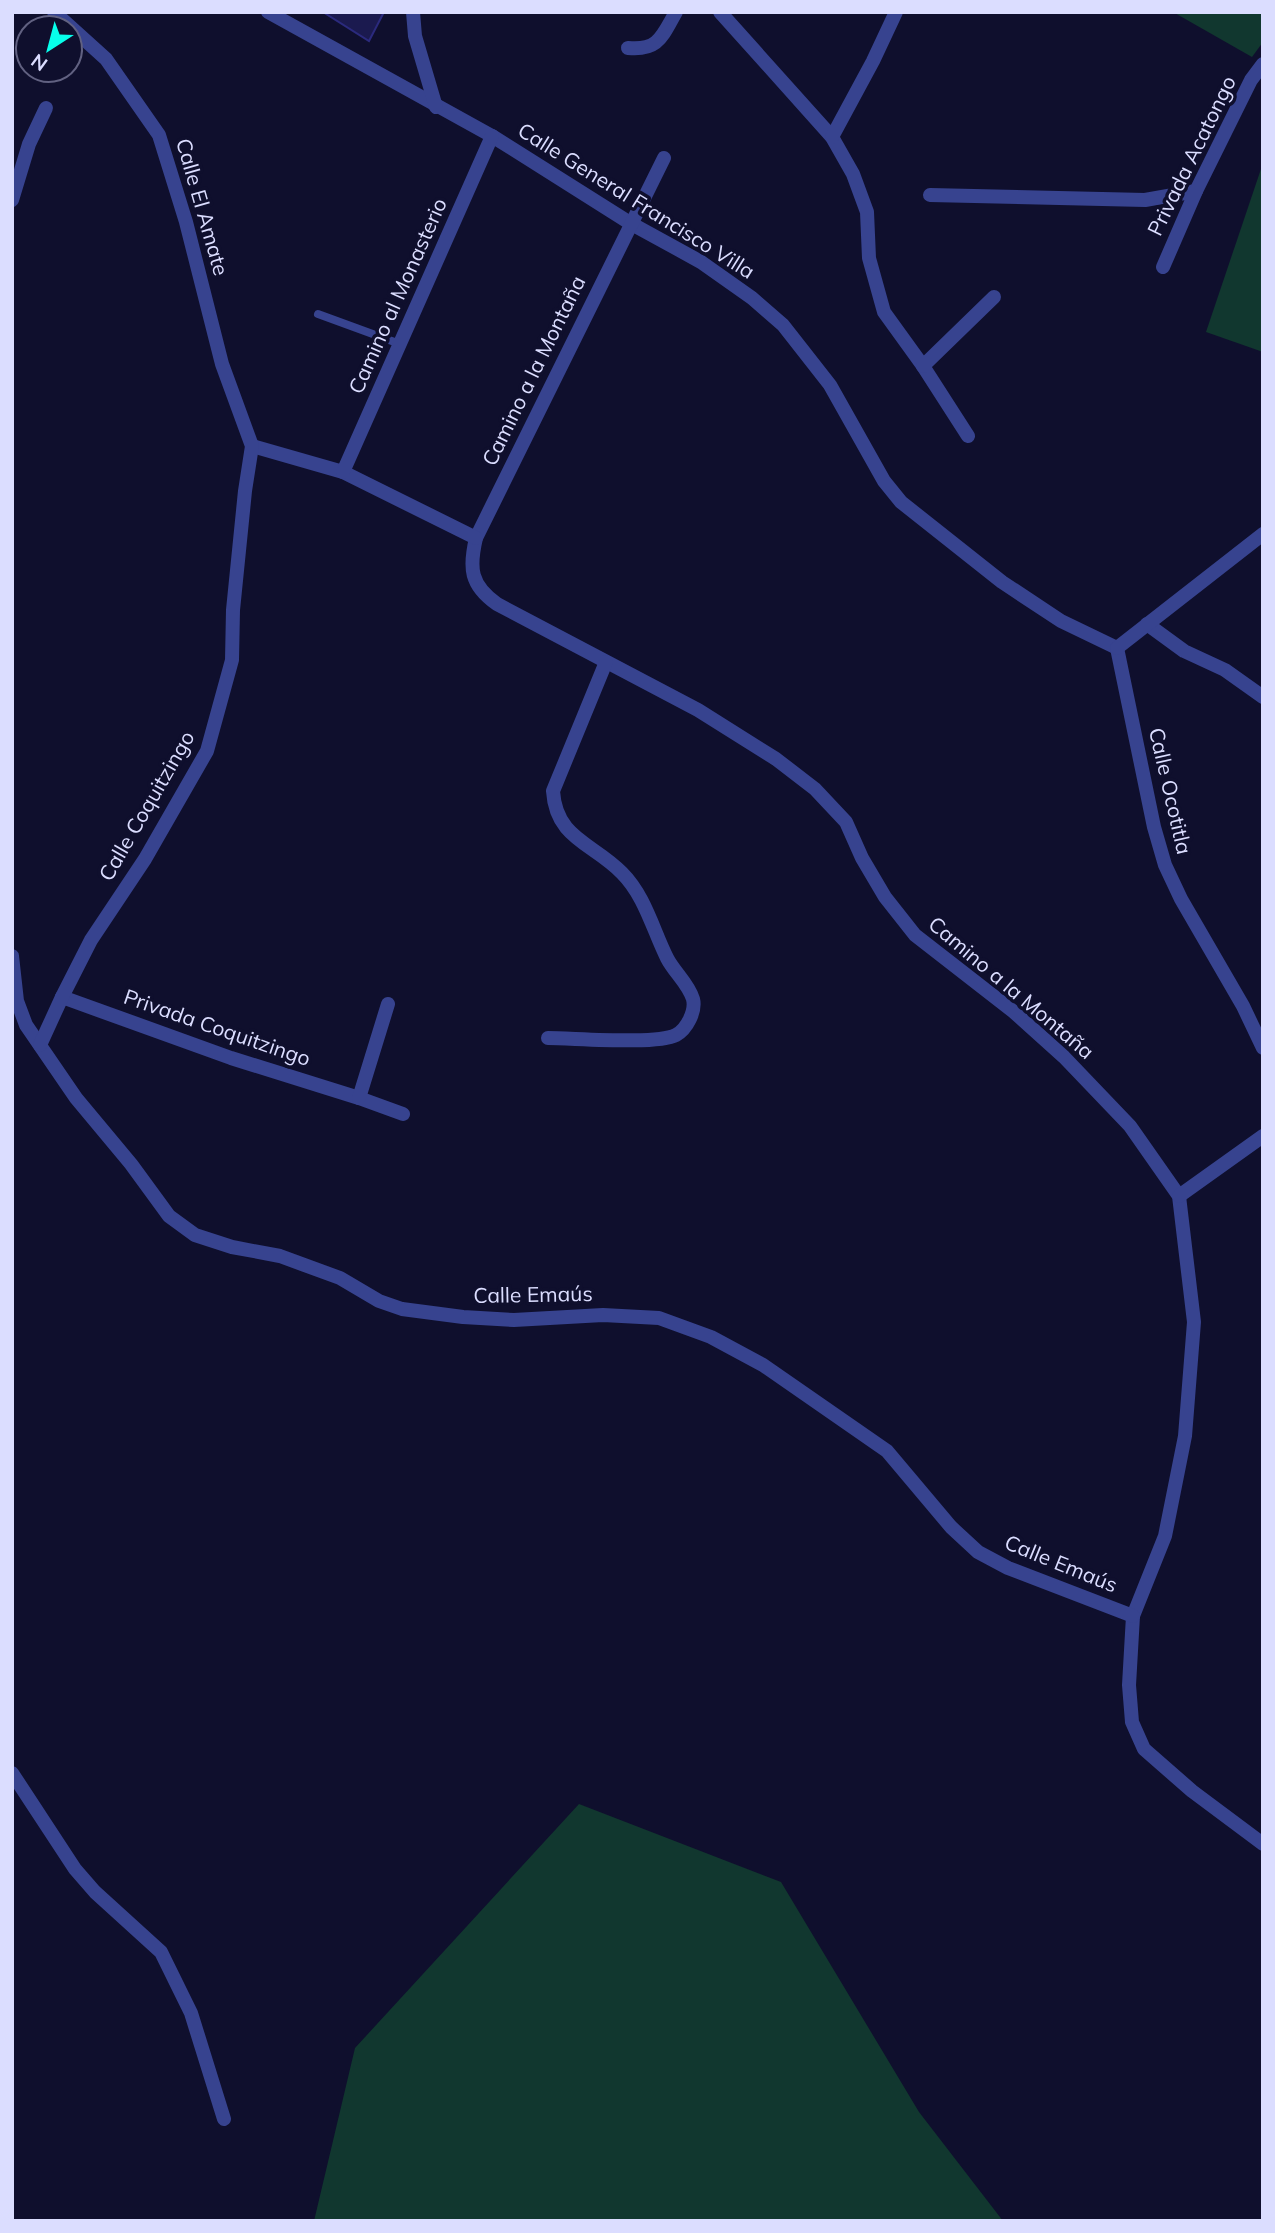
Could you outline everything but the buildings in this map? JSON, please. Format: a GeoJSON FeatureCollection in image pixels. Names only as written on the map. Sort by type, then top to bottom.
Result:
{"type":"FeatureCollection","features":[{"type":"Feature","properties":{"kind":"street","name":"Calle El Amate"},"geometry":{"type":"LineString","coordinates":[[54,12],[106,59],[159,135],[186,222],[222,364],[252,446]]}},
{"type":"Feature","properties":{"kind":"street","name":"Calle General Francisco Villa"},"geometry":{"type":"LineString","coordinates":[[268,12],[492,136],[630,223],[701,262],[752,298],[783,325],[830,385],[884,481],[901,502],[1002,582],[1061,621],[1117,648]]}},
{"type":"Feature","properties":{"kind":"street"},"geometry":{"type":"LineString","coordinates":[[413,12],[415,36],[436,107]]}},
{"type":"Feature","properties":{"kind":"street"},"geometry":{"type":"LineString","coordinates":[[628,48],[643,49],[654,46],[677,12]]}},
{"type":"Feature","properties":{"kind":"street"},"geometry":{"type":"LineString","coordinates":[[720,12],[832,136],[853,174],[867,212],[869,258],[884,312],[968,436]]}},
{"type":"Feature","properties":{"kind":"street"},"geometry":{"type":"LineString","coordinates":[[832,136],[873,61],[895,12]]}},
{"type":"Feature","properties":{"kind":"street","name":"Privada Acatongo"},"geometry":{"type":"LineString","coordinates":[[1163,268],[1196,191],[1251,80],[1263,64]]}},
{"type":"Feature","properties":{"kind":"street"},"geometry":{"type":"LineString","coordinates":[[12,200],[29,144],[46,108]]}},
{"type":"Feature","properties":{"kind":"street","name":"Camino al Monasterio"},"geometry":{"type":"LineString","coordinates":[[343,472],[492,136]]}},
{"type":"Feature","properties":{"kind":"street","name":"Camino a la Montaña"},"geometry":{"type":"LineString","coordinates":[[664,158],[476,538],[471,557],[473,578],[484,594],[698,710],[776,759],[815,789],[846,822],[862,858],[885,897],[915,935],[1014,1012],[1064,1057],[1130,1126],[1179,1196],[1194,1322],[1185,1436],[1165,1536],[1133,1616],[1129,1685],[1132,1722],[1144,1749],[1192,1791],[1263,1844]]}},
{"type":"Feature","properties":{"kind":"street"},"geometry":{"type":"LineString","coordinates":[[930,195],[1145,200],[1196,191]]}},
{"type":"Feature","properties":{"kind":"street"},"geometry":{"type":"LineString","coordinates":[[923,366],[994,297]]}},
{"type":"Feature","properties":{"kind":"street"},"geometry":{"type":"LineString","coordinates":[[252,446],[343,472],[476,538]]}},
{"type":"Feature","properties":{"kind":"street","name":"Calle Coquitzingo"},"geometry":{"type":"LineString","coordinates":[[40,1045],[91,940],[145,859],[207,751],[232,660],[233,610],[252,446]]}},
{"type":"Feature","properties":{"kind":"street"},"geometry":{"type":"LineString","coordinates":[[1117,648],[1263,534]]}},
{"type":"Feature","properties":{"kind":"street"},"geometry":{"type":"LineString","coordinates":[[1147,624],[1184,651],[1226,670],[1263,697]]}},
{"type":"Feature","properties":{"kind":"street","name":"Calle Ocotitla"},"geometry":{"type":"LineString","coordinates":[[1117,648],[1154,827],[1165,865],[1181,899],[1243,1006],[1263,1048]]}},
{"type":"Feature","properties":{"kind":"street"},"geometry":{"type":"LineString","coordinates":[[548,1038],[659,1040],[677,1035],[692,1015],[693,1000],[668,961],[635,889],[610,862],[562,824],[554,808],[553,791],[606,662]]}},
{"type":"Feature","properties":{"kind":"street","name":"Calle Emaús"},"geometry":{"type":"LineString","coordinates":[[12,956],[18,1001],[26,1025],[76,1098],[131,1164],[169,1216],[195,1235],[232,1247],[280,1256],[340,1278],[379,1301],[402,1309],[514,1320],[603,1315],[659,1318],[711,1337],[763,1365],[887,1451],[944,1519],[978,1552],[1008,1568],[1133,1616]]}},
{"type":"Feature","properties":{"kind":"street","name":"Privada Coquitzingo"},"geometry":{"type":"LineString","coordinates":[[62,997],[231,1058],[403,1114]]}},
{"type":"Feature","properties":{"kind":"street"},"geometry":{"type":"LineString","coordinates":[[359,1098],[388,1004]]}},
{"type":"Feature","properties":{"kind":"street"},"geometry":{"type":"LineString","coordinates":[[1179,1196],[1263,1136]]}},
{"type":"Feature","properties":{"kind":"street"},"geometry":{"type":"LineString","coordinates":[[12,1773],[75,1869],[95,1892],[161,1952],[191,2013],[224,2119]]}},
{"type":"Feature","properties":{"kind":"lane"},"geometry":{"type":"LineString","coordinates":[[318,314],[400,344]]}},
{"type":"Feature","properties":{"kind":"green space"},"geometry":{"type":"Polygon","coordinates":[[[1173,12],[1263,12],[1263,42],[1252,57],[1173,12]]]}},
{"type":"Feature","properties":{"kind":"green space"},"geometry":{"type":"Polygon","coordinates":[[[1263,163],[1263,352],[1206,332],[1263,163]]]}},
{"type":"Feature","properties":{"kind":"green space"},"geometry":{"type":"Polygon","coordinates":[[[579,1804],[781,1882],[919,2112],[1003,2221],[314,2221],[355,2048],[579,1804]]]}}]}
